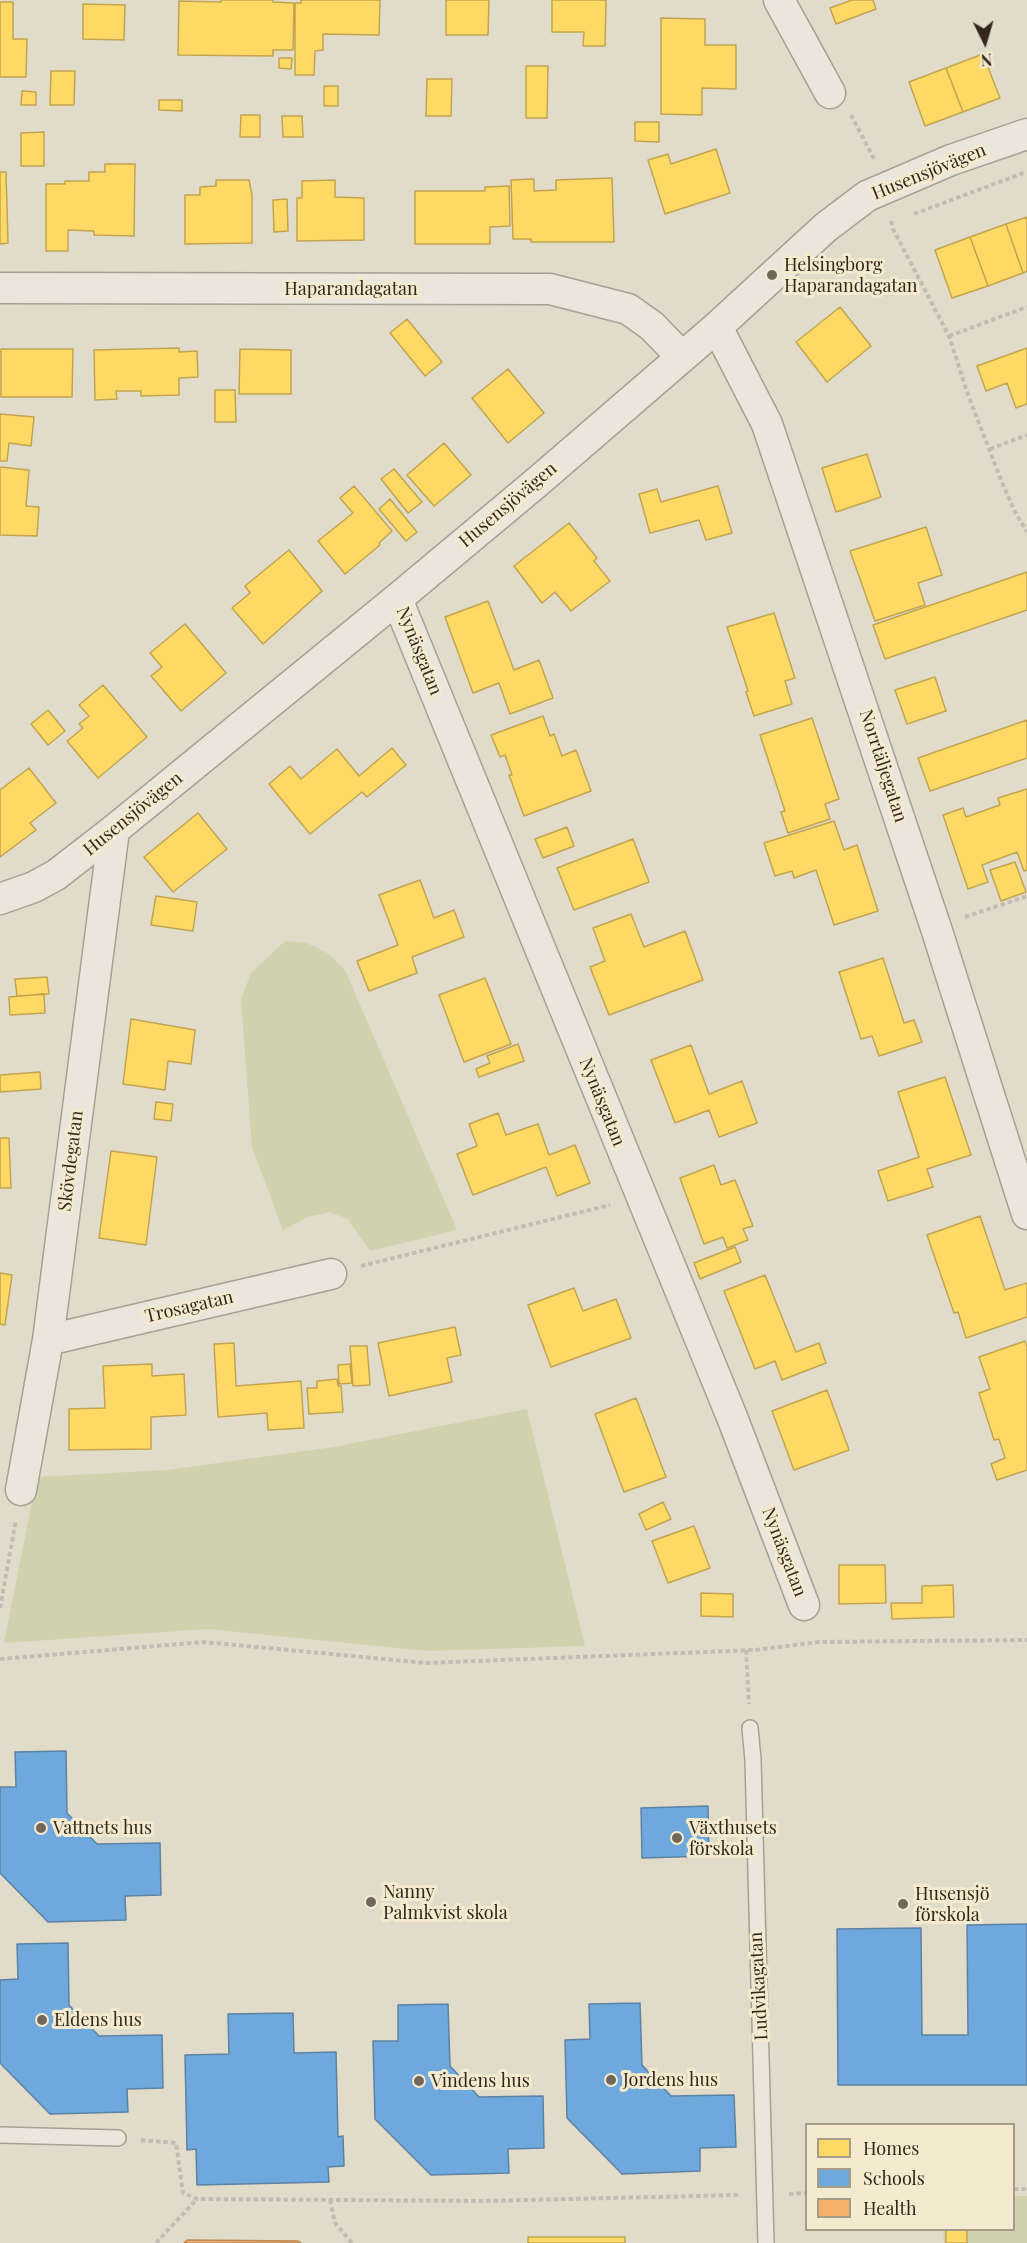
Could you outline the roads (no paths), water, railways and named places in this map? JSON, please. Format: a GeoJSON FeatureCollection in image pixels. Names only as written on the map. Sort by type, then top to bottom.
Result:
{"type":"FeatureCollection","features":[{"type":"Feature","properties":{"kind":"street"},"geometry":{"type":"LineString","coordinates":[[779,0],[830,93]]}},
{"type":"Feature","properties":{"kind":"street","name":"Husensjövägen"},"geometry":{"type":"LineString","coordinates":[[0,899],[19,893],[56,875],[114,830],[397,599],[717,327],[826,227],[867,196],[951,160],[1027,134]]}},
{"type":"Feature","properties":{"kind":"street","name":"Haparandagatan"},"geometry":{"type":"LineString","coordinates":[[0,288],[550,290],[628,309],[652,326],[682,357]]}},
{"type":"Feature","properties":{"kind":"street","name":"Norrtäljegatan"},"geometry":{"type":"LineString","coordinates":[[717,327],[767,424],[936,928],[1027,1214]]}},
{"type":"Feature","properties":{"kind":"street","name":"Nynäsgatan"},"geometry":{"type":"LineString","coordinates":[[397,599],[732,1417],[804,1605]]}},
{"type":"Feature","properties":{"kind":"street","name":"Skövdegatan"},"geometry":{"type":"LineString","coordinates":[[21,1490],[48,1340],[114,830]]}},
{"type":"Feature","properties":{"kind":"street","name":"Trosagatan"},"geometry":{"type":"LineString","coordinates":[[48,1340],[331,1274]]}},
{"type":"Feature","properties":{"kind":"lane","name":"Ludvikagatan"},"geometry":{"type":"LineString","coordinates":[[750,1728],[753,1760],[766,2243]]}},
{"type":"Feature","properties":{"kind":"lane"},"geometry":{"type":"LineString","coordinates":[[0,2135],[118,2138]]}},
{"type":"Feature","properties":{"kind":"place","name":"Helsingborg Haparandagatan"},"geometry":{"type":"Point","coordinates":[772,275]}},
{"type":"Feature","properties":{"kind":"place","name":"Vattnets hus"},"geometry":{"type":"Point","coordinates":[41,1828]}},
{"type":"Feature","properties":{"kind":"place","name":"Växthusets förskola"},"geometry":{"type":"Point","coordinates":[677,1838]}},
{"type":"Feature","properties":{"kind":"place","name":"Nanny Palmkvist skola"},"geometry":{"type":"Point","coordinates":[371,1902]}},
{"type":"Feature","properties":{"kind":"place","name":"Husensjö förskola"},"geometry":{"type":"Point","coordinates":[903,1904]}},
{"type":"Feature","properties":{"kind":"place","name":"Eldens hus"},"geometry":{"type":"Point","coordinates":[42,2020]}},
{"type":"Feature","properties":{"kind":"place","name":"Jordens hus"},"geometry":{"type":"Point","coordinates":[611,2080]}},
{"type":"Feature","properties":{"kind":"place","name":"Vindens hus"},"geometry":{"type":"Point","coordinates":[419,2081]}}]}
